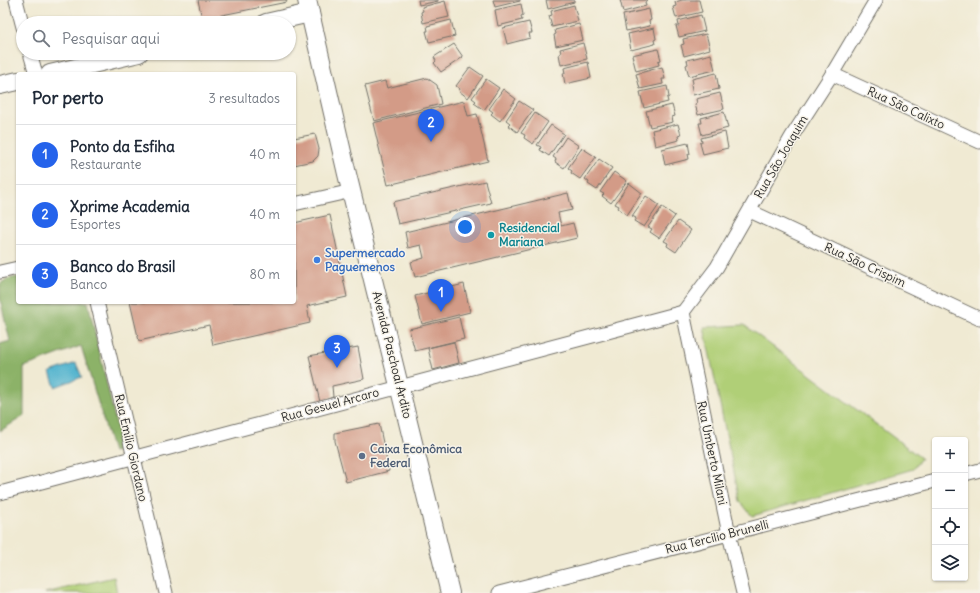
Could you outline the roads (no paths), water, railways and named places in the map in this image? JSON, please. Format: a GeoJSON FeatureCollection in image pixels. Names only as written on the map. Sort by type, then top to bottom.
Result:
{"type":"FeatureCollection","features":[{"type":"Feature","properties":{"kind":"main road"},"geometry":{"type":"LineString","coordinates":[[283,16],[308,6]]}},
{"type":"Feature","properties":{"kind":"main road","name":"Avenida Paschoal Ardito"},"geometry":{"type":"LineString","coordinates":[[308,6],[450,593]]}},
{"type":"Feature","properties":{"kind":"main road"},"geometry":{"type":"LineString","coordinates":[[58,72],[109,60]]}},
{"type":"Feature","properties":{"kind":"main road"},"geometry":{"type":"LineString","coordinates":[[0,85],[16,81]]}},
{"type":"Feature","properties":{"kind":"street"},"geometry":{"type":"LineString","coordinates":[[16,0],[20,16]]}},
{"type":"Feature","properties":{"kind":"street","name":"Rua São Joaquim"},"geometry":{"type":"LineString","coordinates":[[683,312],[718,267],[792,136],[832,74],[876,0]]}},
{"type":"Feature","properties":{"kind":"street"},"geometry":{"type":"LineString","coordinates":[[32,60],[35,72]]}},
{"type":"Feature","properties":{"kind":"street","name":"Rua São Calixto"},"geometry":{"type":"LineString","coordinates":[[832,74],[980,142]]}},
{"type":"Feature","properties":{"kind":"street"},"geometry":{"type":"LineString","coordinates":[[296,204],[352,191]]}},
{"type":"Feature","properties":{"kind":"street","name":"Rua São Crispim"},"geometry":{"type":"LineString","coordinates":[[750,211],[980,319]]}},
{"type":"Feature","properties":{"kind":"street"},"geometry":{"type":"LineString","coordinates":[[0,272],[16,268]]}},
{"type":"Feature","properties":{"kind":"street","name":"Rua Emílio Giordano"},"geometry":{"type":"LineString","coordinates":[[97,304],[166,593]]}},
{"type":"Feature","properties":{"kind":"street","name":"Rua Gesuel Arcaro"},"geometry":{"type":"LineString","coordinates":[[0,493],[683,312]]}},
{"type":"Feature","properties":{"kind":"street","name":"Rua Umberto Milani"},"geometry":{"type":"LineString","coordinates":[[683,312],[729,534],[743,593]]}},
{"type":"Feature","properties":{"kind":"street"},"geometry":{"type":"LineString","coordinates":[[968,473],[980,470]]}},
{"type":"Feature","properties":{"kind":"street","name":"Rua Tercílio Brunelli"},"geometry":{"type":"LineString","coordinates":[[499,593],[932,482]]}},
{"type":"Feature","properties":{"kind":"water"},"geometry":{"type":"Polygon","coordinates":[[[76,363],[82,377],[55,387],[50,372],[76,363]]]}},
{"type":"Feature","properties":{"kind":"place","name":"Xprime Academia"},"geometry":{"type":"Point","coordinates":[431,142]}},
{"type":"Feature","properties":{"kind":"place","name":"Residencial Mariana"},"geometry":{"type":"Point","coordinates":[491,235]}},
{"type":"Feature","properties":{"kind":"place","name":"Supermercado Paguemenos"},"geometry":{"type":"Point","coordinates":[317,260]}},
{"type":"Feature","properties":{"kind":"place","name":"Ponto da Esfiha"},"geometry":{"type":"Point","coordinates":[441,312]}},
{"type":"Feature","properties":{"kind":"place","name":"Banco do Brasil"},"geometry":{"type":"Point","coordinates":[337,368]}},
{"type":"Feature","properties":{"kind":"place","name":"Caixa Econômica Federal"},"geometry":{"type":"Point","coordinates":[362,456]}}]}
